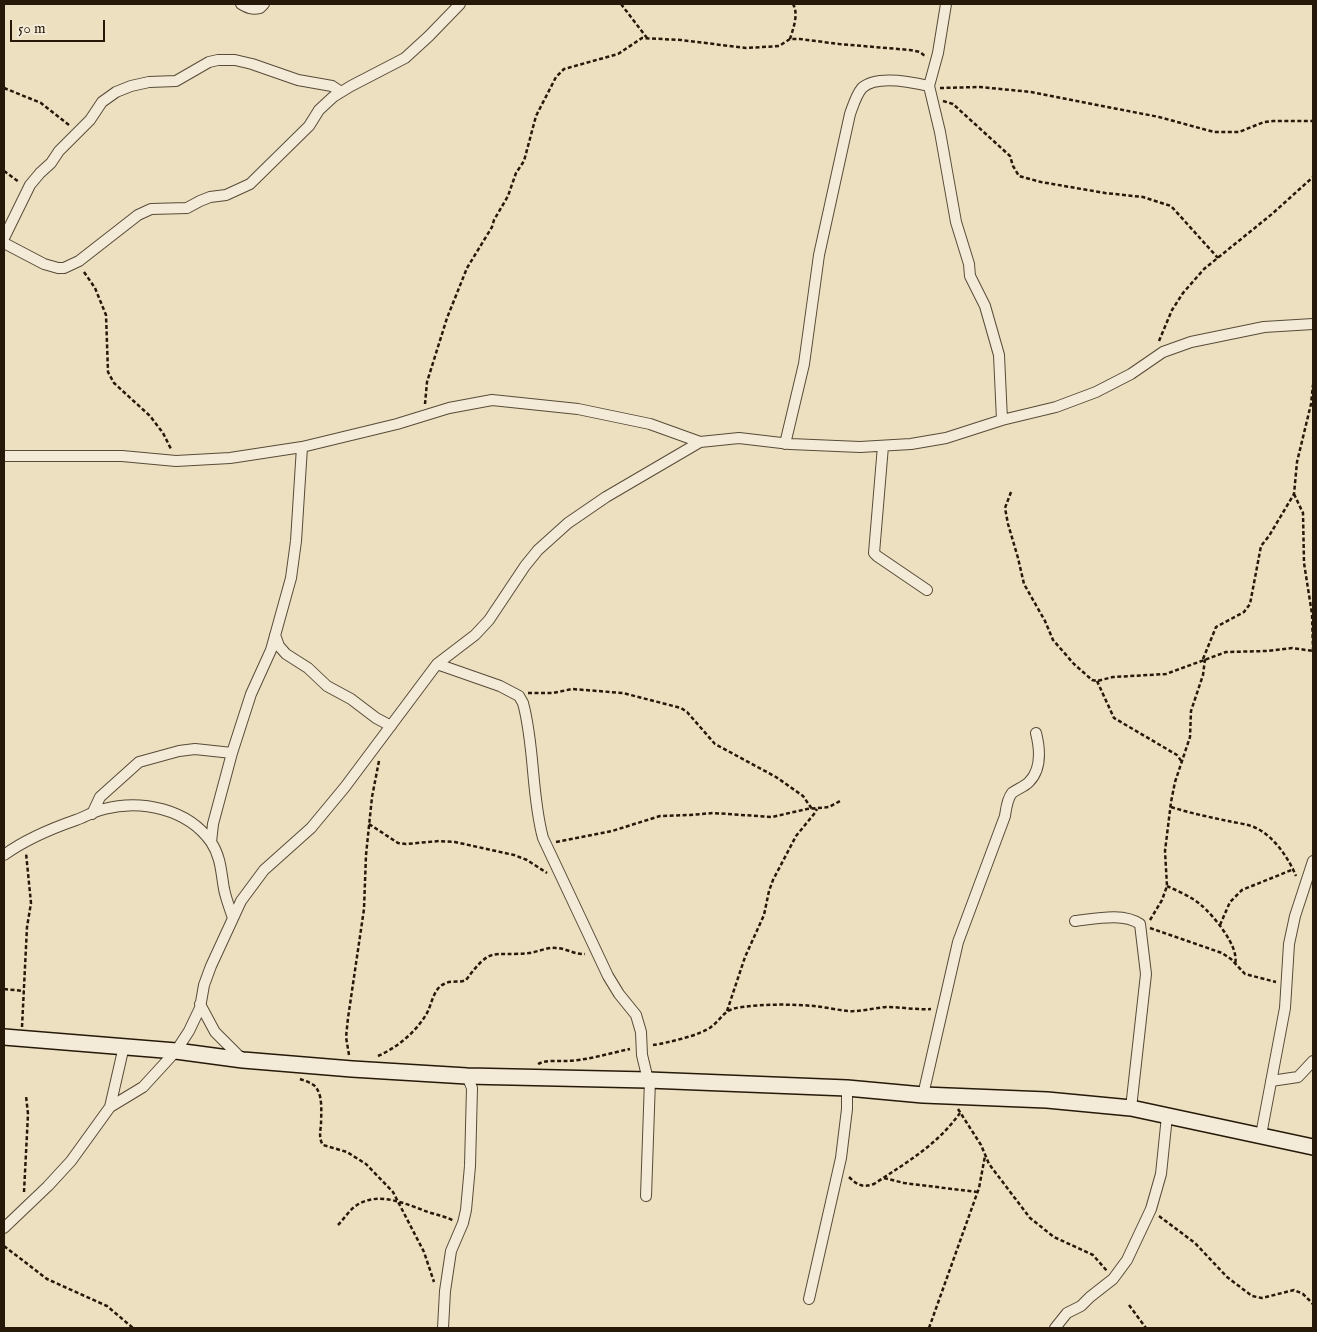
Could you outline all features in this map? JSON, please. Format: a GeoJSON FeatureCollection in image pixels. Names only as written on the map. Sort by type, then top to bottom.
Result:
{"type":"FeatureCollection","features":[{"type":"Feature","properties":{"kind":"street"},"geometry":{"type":"LineString","coordinates":[[241,4],[255,9],[260,8],[264,4]]}},
{"type":"Feature","properties":{"kind":"street"},"geometry":{"type":"LineString","coordinates":[[4,243],[44,264],[58,268],[70,266],[138,214],[151,210],[187,208],[210,197],[226,195],[250,184],[308,126],[320,110],[341,92],[405,58],[460,4]]}},
{"type":"Feature","properties":{"kind":"street"},"geometry":{"type":"LineString","coordinates":[[946,4],[930,91],[940,132],[956,222],[970,276],[985,306],[999,355],[1002,420]]}},
{"type":"Feature","properties":{"kind":"street"},"geometry":{"type":"LineString","coordinates":[[4,238],[28,189],[40,173],[90,120],[102,102],[116,92],[149,82],[176,81],[209,62],[235,60],[298,80],[332,86],[341,92]]}},
{"type":"Feature","properties":{"kind":"street"},"geometry":{"type":"LineString","coordinates":[[785,444],[804,364],[819,255],[850,114],[858,94],[869,84],[883,81],[910,82],[930,91]]}},
{"type":"Feature","properties":{"kind":"street"},"geometry":{"type":"LineString","coordinates":[[4,1228],[48,1186],[70,1161],[110,1107],[143,1087],[176,1051],[189,1030],[200,1004],[206,979],[240,901],[264,870],[311,828],[345,787],[438,664],[475,635],[489,620],[526,566],[550,538],[568,523],[606,497],[700,442],[739,438],[785,444],[860,447],[911,444],[946,438],[1002,420],[1056,406],[1096,392],[1131,374],[1163,352],[1191,342],[1264,327],[1313,324]]}},
{"type":"Feature","properties":{"kind":"street"},"geometry":{"type":"LineString","coordinates":[[4,456],[122,456],[176,461],[230,458],[302,447],[449,408],[492,400],[578,409],[650,424],[700,442]]}},
{"type":"Feature","properties":{"kind":"street"},"geometry":{"type":"LineString","coordinates":[[882,446],[874,553],[927,590]]}},
{"type":"Feature","properties":{"kind":"street"},"geometry":{"type":"LineString","coordinates":[[211,842],[213,824],[232,753],[251,694],[271,650],[291,578],[296,541],[302,447]]}},
{"type":"Feature","properties":{"kind":"street"},"geometry":{"type":"LineString","coordinates":[[275,635],[279,646],[286,654],[308,668],[327,686],[351,699],[376,718],[391,726]]}},
{"type":"Feature","properties":{"kind":"street"},"geometry":{"type":"LineString","coordinates":[[438,664],[512,691],[519,696],[525,710],[539,825],[545,843],[564,885],[587,928],[598,955],[618,994],[636,1015],[641,1032],[649,1080],[646,1196]]}},
{"type":"Feature","properties":{"kind":"street"},"geometry":{"type":"LineString","coordinates":[[923,1095],[958,942],[1011,795],[1030,782],[1035,774],[1040,757],[1036,733]]}},
{"type":"Feature","properties":{"kind":"street"},"geometry":{"type":"LineString","coordinates":[[92,814],[100,797],[139,762],[179,750],[232,753]]}},
{"type":"Feature","properties":{"kind":"street"},"geometry":{"type":"LineString","coordinates":[[4,855],[25,841],[48,830],[103,809],[127,805],[171,812],[190,821],[211,842],[222,869],[225,890],[233,918]]}},
{"type":"Feature","properties":{"kind":"street"},"geometry":{"type":"LineString","coordinates":[[1261,1135],[1284,1016],[1289,944],[1295,916],[1313,861]]}},
{"type":"Feature","properties":{"kind":"street"},"geometry":{"type":"LineString","coordinates":[[1075,921],[1113,918],[1134,920],[1140,924],[1146,974],[1131,1108]]}},
{"type":"Feature","properties":{"kind":"street"},"geometry":{"type":"LineString","coordinates":[[200,1004],[215,1032],[243,1060]]}},
{"type":"Feature","properties":{"kind":"street"},"geometry":{"type":"LineString","coordinates":[[4,1037],[176,1051],[243,1060],[467,1076],[527,1076],[847,1088],[923,1095],[1047,1100],[1131,1108],[1313,1147]]}},
{"type":"Feature","properties":{"kind":"street"},"geometry":{"type":"LineString","coordinates":[[110,1107],[124,1046]]}},
{"type":"Feature","properties":{"kind":"street"},"geometry":{"type":"LineString","coordinates":[[1271,1081],[1298,1077],[1313,1061]]}},
{"type":"Feature","properties":{"kind":"street"},"geometry":{"type":"LineString","coordinates":[[443,1328],[445,1291],[450,1258],[466,1210],[470,1166],[472,1088],[467,1076]]}},
{"type":"Feature","properties":{"kind":"street"},"geometry":{"type":"LineString","coordinates":[[809,1299],[838,1168],[847,1109],[847,1088]]}},
{"type":"Feature","properties":{"kind":"street"},"geometry":{"type":"LineString","coordinates":[[1055,1328],[1067,1313],[1081,1306],[1113,1279],[1127,1260],[1150,1209],[1161,1174],[1167,1116]]}},
{"type":"Feature","properties":{"kind":"path"},"geometry":{"type":"LineString","coordinates":[[621,4],[646,38]]}},
{"type":"Feature","properties":{"kind":"path"},"geometry":{"type":"LineString","coordinates":[[790,39],[795,22],[796,7],[793,4]]}},
{"type":"Feature","properties":{"kind":"path"},"geometry":{"type":"LineString","coordinates":[[426,415],[425,393],[427,382],[447,318],[467,268],[494,224],[494,220],[508,196],[516,173],[524,161],[532,126],[556,77],[564,69],[618,54],[642,38],[746,48],[779,46],[790,39],[910,50],[920,52],[934,69]]}},
{"type":"Feature","properties":{"kind":"path"},"geometry":{"type":"LineString","coordinates":[[930,91],[980,87],[1031,92],[1159,117],[1214,132],[1239,132],[1264,122],[1313,121]]}},
{"type":"Feature","properties":{"kind":"path"},"geometry":{"type":"LineString","coordinates":[[4,88],[41,103],[77,132]]}},
{"type":"Feature","properties":{"kind":"path"},"geometry":{"type":"LineString","coordinates":[[930,91],[954,104],[1010,156],[1019,176],[1068,187],[1143,197],[1171,206],[1218,258]]}},
{"type":"Feature","properties":{"kind":"path"},"geometry":{"type":"LineString","coordinates":[[4,172],[28,189]]}},
{"type":"Feature","properties":{"kind":"path"},"geometry":{"type":"LineString","coordinates":[[1151,360],[1172,310],[1183,293],[1204,269],[1272,214],[1313,177]]}},
{"type":"Feature","properties":{"kind":"path"},"geometry":{"type":"LineString","coordinates":[[79,261],[95,288],[106,315],[108,372],[114,383],[154,421],[163,433],[176,461]]}},
{"type":"Feature","properties":{"kind":"path"},"geometry":{"type":"LineString","coordinates":[[1287,985],[1245,974],[1228,956],[1146,926],[1162,900],[1166,886],[1165,851],[1175,782],[1191,729],[1191,711],[1203,675],[1204,659],[1216,627],[1248,608],[1261,546],[1294,494],[1297,462],[1312,407],[1313,385]]}},
{"type":"Feature","properties":{"kind":"path"},"geometry":{"type":"LineString","coordinates":[[1011,492],[1005,508],[1024,584],[1058,648],[1088,678],[1097,681],[1113,676],[1166,674],[1226,652],[1292,648],[1313,650],[1312,614],[1304,563],[1302,513],[1294,494]]}},
{"type":"Feature","properties":{"kind":"path"},"geometry":{"type":"LineString","coordinates":[[1097,681],[1114,718],[1176,755],[1182,762]]}},
{"type":"Feature","properties":{"kind":"path"},"geometry":{"type":"LineString","coordinates":[[512,691],[553,693],[572,689],[623,693],[681,708],[687,712],[715,744],[776,777],[803,796],[812,809]]}},
{"type":"Feature","properties":{"kind":"path"},"geometry":{"type":"LineString","coordinates":[[352,1069],[346,1037],[364,908],[369,824],[383,737]]}},
{"type":"Feature","properties":{"kind":"path"},"geometry":{"type":"LineString","coordinates":[[545,843],[565,841],[612,831],[660,816],[713,813],[772,817],[828,807],[840,801]]}},
{"type":"Feature","properties":{"kind":"path"},"geometry":{"type":"LineString","coordinates":[[1171,807],[1255,828],[1266,835],[1280,849],[1294,869],[1303,892]]}},
{"type":"Feature","properties":{"kind":"path"},"geometry":{"type":"LineString","coordinates":[[727,1012],[744,957],[764,915],[773,880],[796,836],[817,809]]}},
{"type":"Feature","properties":{"kind":"path"},"geometry":{"type":"LineString","coordinates":[[369,824],[398,843],[455,842],[514,855],[527,860],[564,885]]}},
{"type":"Feature","properties":{"kind":"path"},"geometry":{"type":"LineString","coordinates":[[23,1038],[22,1021],[27,927],[32,902],[25,841]]}},
{"type":"Feature","properties":{"kind":"path"},"geometry":{"type":"LineString","coordinates":[[1220,925],[1230,902],[1242,890],[1294,869]]}},
{"type":"Feature","properties":{"kind":"path"},"geometry":{"type":"LineString","coordinates":[[1166,886],[1200,904],[1220,925],[1236,954],[1235,964]]}},
{"type":"Feature","properties":{"kind":"path"},"geometry":{"type":"LineString","coordinates":[[374,1058],[398,1044],[418,1026],[428,1012],[435,992],[444,984],[466,980],[481,961],[489,955],[500,953],[520,954],[551,948],[568,949],[580,955],[598,955]]}},
{"type":"Feature","properties":{"kind":"path"},"geometry":{"type":"LineString","coordinates":[[4,989],[24,991]]}},
{"type":"Feature","properties":{"kind":"path"},"geometry":{"type":"LineString","coordinates":[[527,1076],[540,1062],[575,1061],[687,1036],[710,1028],[727,1012],[742,1007],[772,1005],[814,1006],[848,1011],[885,1008],[910,1010],[943,1009]]}},
{"type":"Feature","properties":{"kind":"path"},"geometry":{"type":"LineString","coordinates":[[298,1079],[317,1088],[320,1096],[320,1140],[323,1145],[347,1152],[366,1164],[389,1187],[399,1202],[424,1252],[435,1284]]}},
{"type":"Feature","properties":{"kind":"path"},"geometry":{"type":"LineString","coordinates":[[24,1208],[28,1114],[26,1096]]}},
{"type":"Feature","properties":{"kind":"path"},"geometry":{"type":"LineString","coordinates":[[952,1096],[960,1113],[981,1145],[989,1164],[1030,1218],[1054,1237],[1093,1255],[1102,1263],[1113,1279]]}},
{"type":"Feature","properties":{"kind":"path"},"geometry":{"type":"LineString","coordinates":[[838,1168],[856,1184],[868,1186],[914,1158],[934,1143],[960,1113]]}},
{"type":"Feature","properties":{"kind":"path"},"geometry":{"type":"LineString","coordinates":[[928,1328],[977,1192],[985,1155]]}},
{"type":"Feature","properties":{"kind":"path"},"geometry":{"type":"LineString","coordinates":[[883,1178],[977,1192]]}},
{"type":"Feature","properties":{"kind":"path"},"geometry":{"type":"LineString","coordinates":[[338,1225],[355,1206],[372,1199],[386,1199],[446,1217],[462,1225]]}},
{"type":"Feature","properties":{"kind":"path"},"geometry":{"type":"LineString","coordinates":[[1150,1209],[1195,1243],[1227,1277],[1240,1289],[1252,1296],[1262,1298],[1294,1290],[1303,1294],[1313,1304]]}},
{"type":"Feature","properties":{"kind":"path"},"geometry":{"type":"LineString","coordinates":[[4,1246],[47,1279],[107,1306],[133,1328]]}},
{"type":"Feature","properties":{"kind":"path"},"geometry":{"type":"LineString","coordinates":[[1129,1305],[1146,1328]]}}]}
